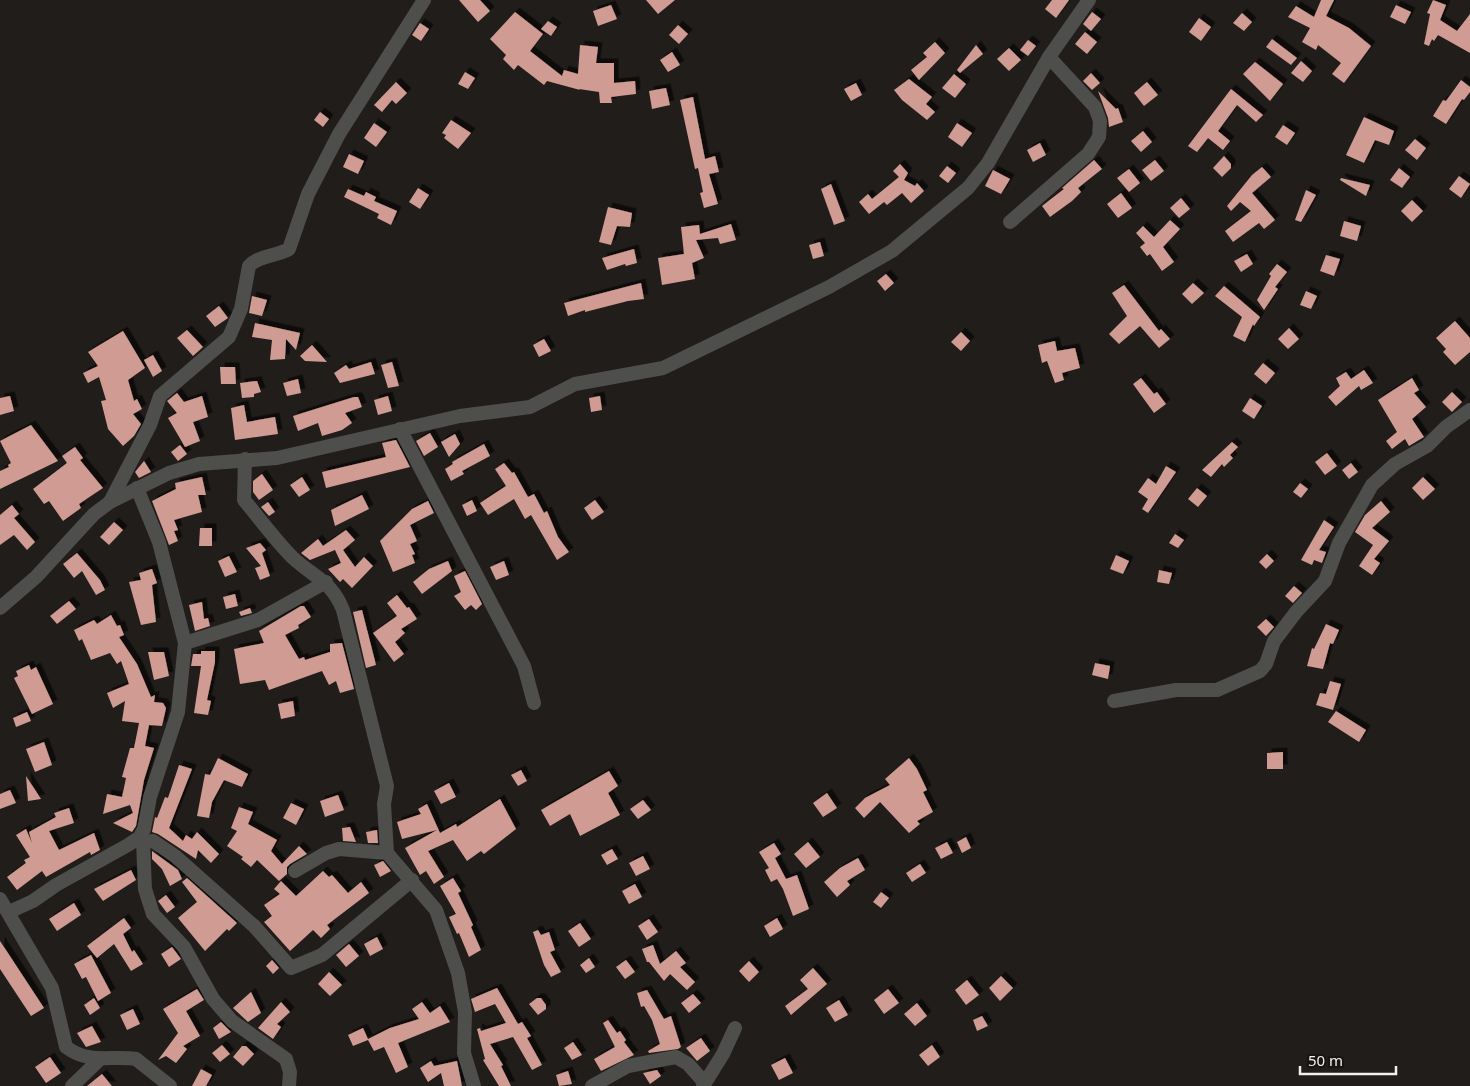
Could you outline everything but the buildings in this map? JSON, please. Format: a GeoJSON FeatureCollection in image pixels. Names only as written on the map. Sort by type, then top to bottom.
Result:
{"type":"FeatureCollection","features":[{"type":"Feature","properties":{"kind":"street"},"geometry":{"type":"LineString","coordinates":[[110,502],[150,425],[160,396],[229,338],[241,310],[249,266],[253,262],[281,254],[289,249],[308,194],[340,134],[424,0]]}},
{"type":"Feature","properties":{"kind":"street"},"geometry":{"type":"LineString","coordinates":[[0,608],[36,577],[94,514],[110,502],[169,473],[199,464],[277,458],[460,416],[530,407],[575,384],[663,368],[829,287],[892,251],[968,188],[988,162],[1049,57],[1089,0]]}},
{"type":"Feature","properties":{"kind":"street"},"geometry":{"type":"LineString","coordinates":[[1010,222],[1088,154],[1099,137],[1100,121],[1094,107],[1049,57]]}},
{"type":"Feature","properties":{"kind":"street"},"geometry":{"type":"LineString","coordinates":[[1114,701],[1176,690],[1217,690],[1260,671],[1266,664],[1274,641],[1296,612],[1325,581],[1339,543],[1372,485],[1396,464],[1427,446],[1446,426],[1470,410]]}},
{"type":"Feature","properties":{"kind":"street"},"geometry":{"type":"LineString","coordinates":[[400,429],[524,666],[534,703]]}},
{"type":"Feature","properties":{"kind":"street"},"geometry":{"type":"LineString","coordinates":[[245,459],[244,500],[292,558],[326,582],[337,595],[343,610],[387,786],[384,804],[387,853],[436,910],[458,973],[465,1012],[464,1053],[474,1086]]}},
{"type":"Feature","properties":{"kind":"street"},"geometry":{"type":"LineString","coordinates":[[137,488],[158,542],[185,643],[178,712],[163,754],[141,840],[145,889],[153,914],[184,947],[213,999],[232,1021],[286,1059],[290,1072],[290,1086]]}},
{"type":"Feature","properties":{"kind":"street"},"geometry":{"type":"LineString","coordinates":[[185,643],[258,620],[326,582]]}},
{"type":"Feature","properties":{"kind":"street"},"geometry":{"type":"LineString","coordinates":[[10,912],[33,901],[56,885],[141,840],[153,841],[175,856],[254,926],[291,968],[322,955],[412,880]]}},
{"type":"Feature","properties":{"kind":"street"},"geometry":{"type":"LineString","coordinates":[[295,871],[326,853],[339,849],[387,853]]}},
{"type":"Feature","properties":{"kind":"street"},"geometry":{"type":"LineString","coordinates":[[0,899],[10,912],[10,918],[52,988],[66,1047],[73,1052],[99,1060],[136,1059],[170,1086]]}},
{"type":"Feature","properties":{"kind":"street"},"geometry":{"type":"LineString","coordinates":[[592,1086],[628,1066],[676,1057],[688,1064],[703,1084],[723,1054],[735,1028]]}},
{"type":"Feature","properties":{"kind":"street"},"geometry":{"type":"LineString","coordinates":[[72,1086],[99,1060]]}}]}
